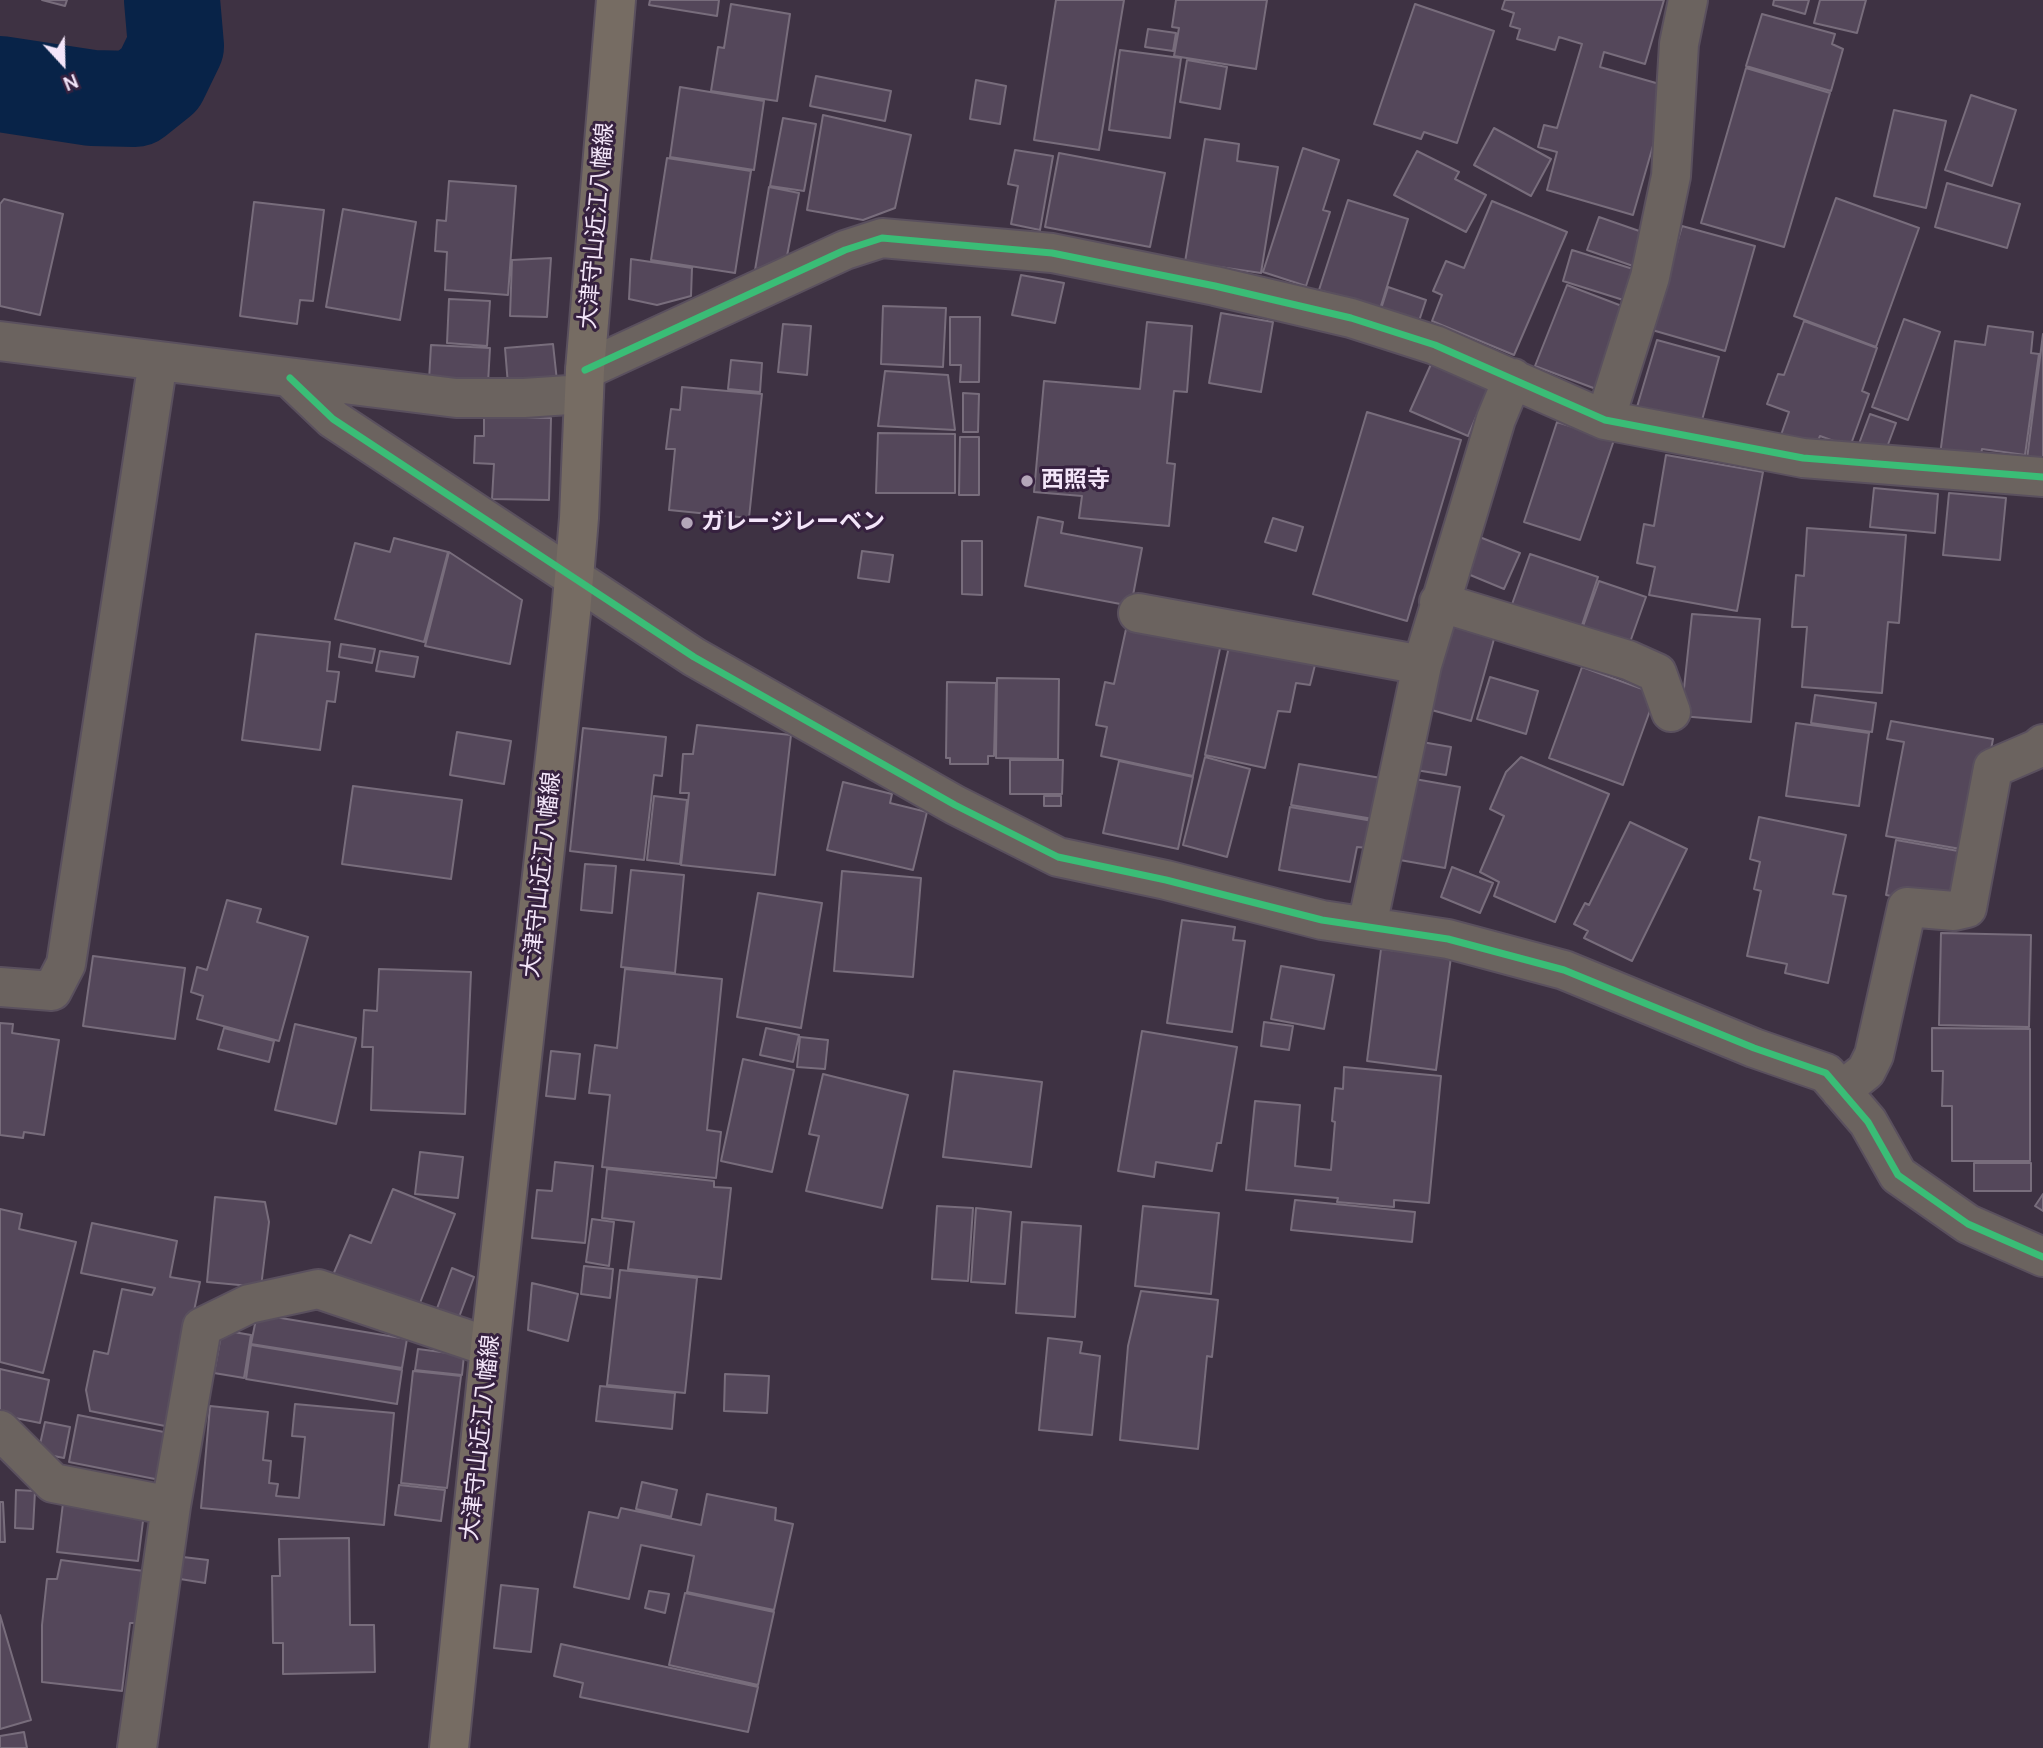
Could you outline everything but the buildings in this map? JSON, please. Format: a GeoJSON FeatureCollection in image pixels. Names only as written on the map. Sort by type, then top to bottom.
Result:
{"type":"FeatureCollection","features":[{"type":"Feature","properties":{"kind":"main road","name":"大津守山近江八幡線"},"geometry":{"type":"LineString","coordinates":[[449,1748],[574,580],[585,382],[616,0]]}},
{"type":"Feature","properties":{"kind":"street"},"geometry":{"type":"LineString","coordinates":[[1605,420],[1650,278],[1671,176],[1679,44],[1688,0]]}},
{"type":"Feature","properties":{"kind":"street"},"geometry":{"type":"LineString","coordinates":[[0,341],[456,398],[524,398],[585,382],[845,250],[882,238],[1052,253],[1286,301],[1435,345],[1605,420],[1803,458],[2043,477]]}},
{"type":"Feature","properties":{"kind":"street"},"geometry":{"type":"LineString","coordinates":[[0,987],[52,990],[66,964],[158,361]]}},
{"type":"Feature","properties":{"kind":"street"},"geometry":{"type":"LineString","coordinates":[[290,378],[332,419],[694,657],[955,805],[1058,857],[1166,880],[1322,920],[1448,939],[1563,970],[1754,1048],[1826,1073],[1868,1122],[1898,1175],[1968,1224],[2043,1257]]}},
{"type":"Feature","properties":{"kind":"street"},"geometry":{"type":"LineString","coordinates":[[1367,926],[1422,665],[1496,419],[1513,378]]}},
{"type":"Feature","properties":{"kind":"street"},"geometry":{"type":"LineString","coordinates":[[1439,602],[1628,660],[1657,673],[1671,712]]}},
{"type":"Feature","properties":{"kind":"street"},"geometry":{"type":"LineString","coordinates":[[1138,613],[1422,665]]}},
{"type":"Feature","properties":{"kind":"street"},"geometry":{"type":"LineString","coordinates":[[1841,1091],[1866,1071],[1874,1055],[1907,908],[1954,911],[1967,908],[1993,768],[2043,744]]}},
{"type":"Feature","properties":{"kind":"street"},"geometry":{"type":"LineString","coordinates":[[137,1748],[171,1506],[202,1327],[249,1304],[318,1289],[490,1347]]}},
{"type":"Feature","properties":{"kind":"street"},"geometry":{"type":"LineString","coordinates":[[0,1430],[53,1483],[171,1506]]}},
{"type":"Feature","properties":{"kind":"waterway"},"geometry":{"type":"LineString","coordinates":[[0,84],[92,98],[135,99],[160,79],[176,46],[172,0]]}},
{"type":"Feature","properties":{"kind":"cycle path"},"geometry":{"type":"LineString","coordinates":[[585,370],[845,250],[882,238],[1052,253],[1215,286],[1351,318],[1435,345],[1605,420],[1803,458],[2043,477]]}},
{"type":"Feature","properties":{"kind":"cycle path"},"geometry":{"type":"LineString","coordinates":[[290,378],[333,419],[694,657],[955,805],[1058,857],[1166,880],[1322,920],[1448,939],[1564,970],[1754,1048],[1826,1073],[1868,1122],[1898,1175],[1968,1224],[2043,1257]]}},
{"type":"Feature","properties":{"kind":"place","name":"西照寺"},"geometry":{"type":"Point","coordinates":[1027,481]}},
{"type":"Feature","properties":{"kind":"place","name":"ガレージレーベン"},"geometry":{"type":"Point","coordinates":[687,523]}}]}
